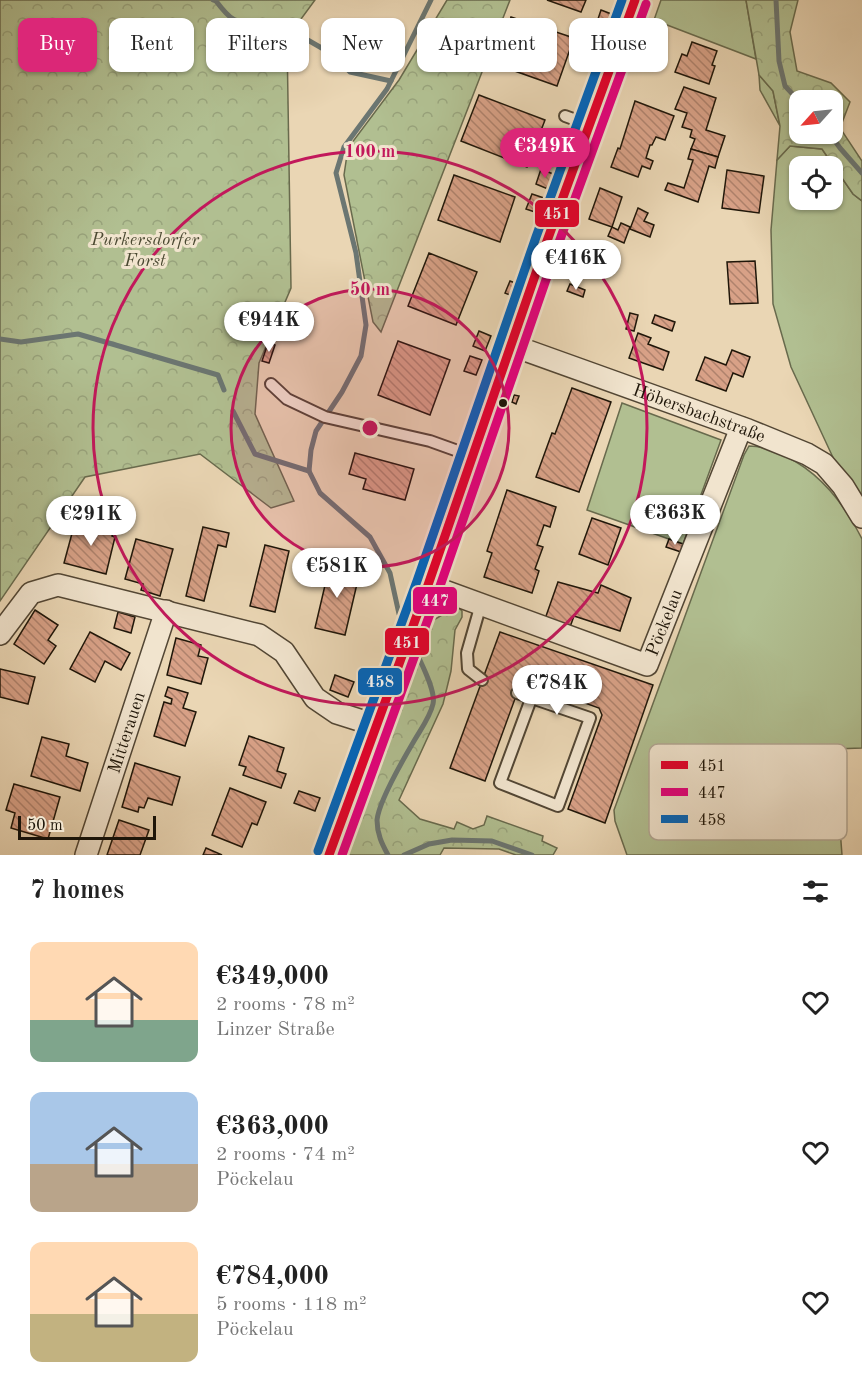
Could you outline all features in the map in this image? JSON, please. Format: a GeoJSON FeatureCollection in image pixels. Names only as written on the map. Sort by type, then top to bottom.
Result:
{"type":"FeatureCollection","features":[{"type":"Feature","properties":{"kind":"main road"},"geometry":{"type":"LineString","coordinates":[[329,855],[428,585],[511,345],[578,120],[635,0]]}},
{"type":"Feature","properties":{"kind":"street","name":"Höbersbachstraße"},"geometry":{"type":"LineString","coordinates":[[511,345],[780,442],[824,464],[843,486],[862,517]]}},
{"type":"Feature","properties":{"kind":"street","name":"Pöckelau"},"geometry":{"type":"LineString","coordinates":[[428,585],[647,665],[741,428]]}},
{"type":"Feature","properties":{"kind":"street"},"geometry":{"type":"LineString","coordinates":[[0,634],[32,592],[58,585],[166,611],[259,635],[284,652],[315,698],[337,713],[375,725]]}},
{"type":"Feature","properties":{"kind":"street","name":"Mitterauen"},"geometry":{"type":"LineString","coordinates":[[86,855],[166,611]]}},
{"type":"Feature","properties":{"kind":"lane"},"geometry":{"type":"LineString","coordinates":[[271,384],[287,399],[320,414],[430,441],[472,456]]}},
{"type":"Feature","properties":{"kind":"lane"},"geometry":{"type":"LineString","coordinates":[[481,604],[466,653],[468,669],[482,680]]}},
{"type":"Feature","properties":{"kind":"lane"},"geometry":{"type":"LineString","coordinates":[[517,693],[590,718],[558,806],[500,783],[531,699]]}},
{"type":"Feature","properties":{"kind":"green space","name":"Purkersdorfer Forst"},"geometry":{"type":"Polygon","coordinates":[[[0,0],[315,0],[302,18],[206,18],[206,72],[288,72],[291,288],[259,363],[255,414],[294,501],[271,508],[200,454],[85,477],[0,601],[0,0]]]}},
{"type":"Feature","properties":{"kind":"green space"},"geometry":{"type":"Polygon","coordinates":[[[447,0],[510,0],[503,18],[436,18],[447,0]]]}},
{"type":"Feature","properties":{"kind":"green space"},"geometry":{"type":"Polygon","coordinates":[[[661,0],[746,0],[756,59],[668,25],[668,18],[655,18],[661,0]]]}},
{"type":"Feature","properties":{"kind":"green space"},"geometry":{"type":"Polygon","coordinates":[[[746,0],[798,0],[790,32],[797,71],[831,83],[838,90],[789,90],[789,144],[843,144],[843,132],[862,161],[862,201],[853,194],[843,179],[843,156],[827,156],[822,149],[790,146],[777,160],[780,126],[773,91],[759,75],[746,0]]]}},
{"type":"Feature","properties":{"kind":"green space"},"geometry":{"type":"Polygon","coordinates":[[[417,50],[417,72],[482,72],[381,332],[373,322],[344,175],[348,148],[417,50]]]}},
{"type":"Feature","properties":{"kind":"green space"},"geometry":{"type":"Polygon","coordinates":[[[759,75],[773,91],[780,126],[760,90],[759,75]]]}},
{"type":"Feature","properties":{"kind":"green space"},"geometry":{"type":"Polygon","coordinates":[[[843,95],[850,102],[843,120],[843,95]]]}},
{"type":"Feature","properties":{"kind":"green space"},"geometry":{"type":"Polygon","coordinates":[[[790,146],[822,149],[827,156],[789,156],[789,210],[843,210],[843,179],[853,194],[862,201],[862,497],[860,499],[836,464],[791,367],[773,304],[771,230],[777,160],[790,146]]]}},
{"type":"Feature","properties":{"kind":"green space"},"geometry":{"type":"Polygon","coordinates":[[[622,403],[721,440],[683,544],[587,510],[622,403]]]}},
{"type":"Feature","properties":{"kind":"green space"},"geometry":{"type":"Polygon","coordinates":[[[749,446],[762,448],[776,452],[804,467],[837,499],[862,539],[862,748],[847,749],[847,744],[649,744],[649,840],[841,840],[842,855],[627,855],[615,821],[614,810],[749,446]]]}},
{"type":"Feature","properties":{"kind":"green space"},"geometry":{"type":"Polygon","coordinates":[[[457,606],[462,611],[462,617],[455,630],[451,671],[443,704],[399,800],[420,819],[454,829],[457,822],[473,829],[484,825],[487,816],[543,836],[542,841],[557,848],[553,855],[516,855],[499,849],[444,848],[440,855],[339,855],[427,624],[457,606]]]}},
{"type":"Feature","properties":{"kind":"building"},"geometry":{"type":"Polygon","coordinates":[[[547,0],[586,0],[581,12],[547,0]]]}},
{"type":"Feature","properties":{"kind":"building"},"geometry":{"type":"Polygon","coordinates":[[[601,10],[614,15],[613,18],[598,18],[601,10]]]}},
{"type":"Feature","properties":{"kind":"building"},"geometry":{"type":"Polygon","coordinates":[[[557,32],[569,36],[569,52],[557,86],[518,72],[557,72],[557,32]]]}},
{"type":"Feature","properties":{"kind":"building"},"geometry":{"type":"Polygon","coordinates":[[[692,42],[717,51],[709,84],[675,72],[682,54],[687,56],[692,42]]]}},
{"type":"Feature","properties":{"kind":"building"},"geometry":{"type":"Polygon","coordinates":[[[684,87],[716,98],[706,130],[725,136],[718,157],[691,149],[695,139],[690,137],[692,130],[682,127],[687,113],[675,109],[684,87]]]}},
{"type":"Feature","properties":{"kind":"building"},"geometry":{"type":"Polygon","coordinates":[[[479,95],[545,120],[527,167],[461,141],[479,95]]]}},
{"type":"Feature","properties":{"kind":"building"},"geometry":{"type":"Polygon","coordinates":[[[635,101],[674,116],[665,140],[656,137],[650,145],[646,158],[653,161],[650,169],[642,166],[638,177],[611,167],[618,148],[620,149],[635,101]]]}},
{"type":"Feature","properties":{"kind":"building"},"geometry":{"type":"Polygon","coordinates":[[[691,149],[718,157],[715,168],[709,166],[698,202],[665,190],[668,183],[684,188],[693,160],[688,159],[691,149]]]}},
{"type":"Feature","properties":{"kind":"building"},"geometry":{"type":"Polygon","coordinates":[[[541,169],[553,174],[548,189],[536,184],[541,169]]]}},
{"type":"Feature","properties":{"kind":"building"},"geometry":{"type":"Polygon","coordinates":[[[727,170],[764,176],[759,213],[722,208],[727,170]]]}},
{"type":"Feature","properties":{"kind":"building"},"geometry":{"type":"Polygon","coordinates":[[[454,175],[515,197],[500,242],[438,220],[454,175]]]}},
{"type":"Feature","properties":{"kind":"building"},"geometry":{"type":"Polygon","coordinates":[[[600,188],[622,197],[612,227],[589,219],[600,188]]]}},
{"type":"Feature","properties":{"kind":"building"},"geometry":{"type":"Polygon","coordinates":[[[532,194],[544,198],[538,213],[526,209],[532,194]]]}},
{"type":"Feature","properties":{"kind":"building"},"geometry":{"type":"Polygon","coordinates":[[[638,208],[648,213],[644,221],[654,225],[650,237],[630,229],[638,208]]]}},
{"type":"Feature","properties":{"kind":"building"},"geometry":{"type":"Polygon","coordinates":[[[621,223],[630,227],[624,243],[608,236],[612,227],[618,230],[621,223]]]}},
{"type":"Feature","properties":{"kind":"building"},"geometry":{"type":"Polygon","coordinates":[[[429,253],[477,272],[456,325],[408,306],[429,253]]]}},
{"type":"Feature","properties":{"kind":"building"},"geometry":{"type":"Polygon","coordinates":[[[755,261],[758,303],[730,304],[727,262],[755,261]]]}},
{"type":"Feature","properties":{"kind":"building"},"geometry":{"type":"Polygon","coordinates":[[[510,281],[515,283],[510,295],[505,293],[510,281]]]}},
{"type":"Feature","properties":{"kind":"building"},"geometry":{"type":"Polygon","coordinates":[[[570,284],[585,290],[583,297],[567,291],[570,284]]]}},
{"type":"Feature","properties":{"kind":"building"},"geometry":{"type":"Polygon","coordinates":[[[630,313],[638,315],[634,331],[626,329],[630,313]]]}},
{"type":"Feature","properties":{"kind":"building"},"geometry":{"type":"Polygon","coordinates":[[[655,315],[675,322],[672,331],[652,323],[655,315]]]}},
{"type":"Feature","properties":{"kind":"building"},"geometry":{"type":"Polygon","coordinates":[[[479,331],[491,336],[485,351],[473,346],[479,331]]]}},
{"type":"Feature","properties":{"kind":"building"},"geometry":{"type":"Polygon","coordinates":[[[638,333],[651,338],[648,344],[669,352],[663,370],[629,358],[638,333]]]}},
{"type":"Feature","properties":{"kind":"building"},"geometry":{"type":"Polygon","coordinates":[[[398,341],[450,360],[430,415],[378,395],[398,341]]]}},
{"type":"Feature","properties":{"kind":"building"},"geometry":{"type":"Polygon","coordinates":[[[268,343],[275,345],[269,363],[262,361],[268,343]]]}},
{"type":"Feature","properties":{"kind":"building"},"geometry":{"type":"Polygon","coordinates":[[[732,350],[750,357],[743,377],[733,373],[726,391],[696,380],[705,357],[726,365],[732,350]]]}},
{"type":"Feature","properties":{"kind":"building"},"geometry":{"type":"Polygon","coordinates":[[[470,356],[482,360],[476,375],[464,371],[470,356]]]}},
{"type":"Feature","properties":{"kind":"building"},"geometry":{"type":"Polygon","coordinates":[[[572,388],[611,402],[579,492],[536,477],[572,388]]]}},
{"type":"Feature","properties":{"kind":"building"},"geometry":{"type":"Polygon","coordinates":[[[514,395],[519,396],[516,404],[512,402],[514,395]]]}},
{"type":"Feature","properties":{"kind":"building"},"geometry":{"type":"Polygon","coordinates":[[[355,453],[414,469],[405,500],[363,489],[366,479],[349,474],[355,453]]]}},
{"type":"Feature","properties":{"kind":"building"},"geometry":{"type":"Polygon","coordinates":[[[507,490],[556,507],[550,527],[544,525],[537,545],[543,547],[535,569],[539,571],[532,593],[484,577],[492,553],[487,551],[507,490]]]}},
{"type":"Feature","properties":{"kind":"building"},"geometry":{"type":"Polygon","coordinates":[[[592,518],[621,528],[608,565],[579,554],[592,518]]]}},
{"type":"Feature","properties":{"kind":"building"},"geometry":{"type":"Polygon","coordinates":[[[89,521],[114,528],[112,536],[115,537],[106,574],[64,563],[74,526],[87,529],[89,521]]]}},
{"type":"Feature","properties":{"kind":"building"},"geometry":{"type":"Polygon","coordinates":[[[203,527],[229,533],[226,547],[218,545],[204,601],[186,596],[203,527]]]}},
{"type":"Feature","properties":{"kind":"building"},"geometry":{"type":"Polygon","coordinates":[[[136,539],[173,549],[160,596],[141,590],[143,584],[125,579],[136,539]]]}},
{"type":"Feature","properties":{"kind":"building"},"geometry":{"type":"Polygon","coordinates":[[[669,539],[683,544],[681,552],[666,547],[669,539]]]}},
{"type":"Feature","properties":{"kind":"building"},"geometry":{"type":"Polygon","coordinates":[[[265,545],[289,551],[275,612],[250,606],[265,545]]]}},
{"type":"Feature","properties":{"kind":"building"},"geometry":{"type":"Polygon","coordinates":[[[330,564],[360,571],[345,635],[315,628],[330,564]]]}},
{"type":"Feature","properties":{"kind":"building"},"geometry":{"type":"Polygon","coordinates":[[[558,582],[598,593],[601,585],[631,598],[620,631],[574,616],[570,627],[545,619],[558,582]]]}},
{"type":"Feature","properties":{"kind":"building"},"geometry":{"type":"Polygon","coordinates":[[[35,610],[58,625],[48,640],[56,646],[44,664],[14,644],[35,610]]]}},
{"type":"Feature","properties":{"kind":"building"},"geometry":{"type":"Polygon","coordinates":[[[118,612],[135,617],[131,633],[114,628],[118,612]]]}},
{"type":"Feature","properties":{"kind":"building"},"geometry":{"type":"Polygon","coordinates":[[[90,632],[130,653],[121,670],[105,661],[95,682],[70,669],[90,632]]]}},
{"type":"Feature","properties":{"kind":"building"},"geometry":{"type":"Polygon","coordinates":[[[500,632],[653,685],[605,823],[568,809],[602,715],[599,708],[527,682],[520,685],[485,781],[450,768],[500,632]]]}},
{"type":"Feature","properties":{"kind":"building"},"geometry":{"type":"Polygon","coordinates":[[[176,638],[201,645],[198,656],[208,658],[201,684],[167,675],[176,638]]]}},
{"type":"Feature","properties":{"kind":"building"},"geometry":{"type":"Polygon","coordinates":[[[0,669],[35,677],[28,704],[0,697],[0,669]]]}},
{"type":"Feature","properties":{"kind":"building"},"geometry":{"type":"Polygon","coordinates":[[[335,675],[354,682],[348,697],[330,690],[335,675]]]}},
{"type":"Feature","properties":{"kind":"building"},"geometry":{"type":"Polygon","coordinates":[[[168,687],[188,693],[183,708],[196,712],[185,746],[154,736],[164,702],[171,704],[172,699],[165,696],[168,687]]]}},
{"type":"Feature","properties":{"kind":"building"},"geometry":{"type":"Polygon","coordinates":[[[249,736],[284,748],[277,771],[286,774],[281,788],[243,775],[246,767],[239,765],[249,736]]]}},
{"type":"Feature","properties":{"kind":"building"},"geometry":{"type":"Polygon","coordinates":[[[42,737],[69,744],[66,756],[88,763],[80,791],[31,776],[42,737]]]}},
{"type":"Feature","properties":{"kind":"building"},"geometry":{"type":"Polygon","coordinates":[[[135,763],[180,777],[172,805],[148,798],[144,808],[139,807],[138,812],[122,807],[135,763]]]}},
{"type":"Feature","properties":{"kind":"building"},"geometry":{"type":"Polygon","coordinates":[[[14,784],[60,797],[48,839],[11,828],[15,813],[6,810],[14,784]]]}},
{"type":"Feature","properties":{"kind":"building"},"geometry":{"type":"Polygon","coordinates":[[[230,788],[266,802],[257,825],[252,823],[242,847],[212,835],[230,788]]]}},
{"type":"Feature","properties":{"kind":"building"},"geometry":{"type":"Polygon","coordinates":[[[299,791],[320,798],[315,811],[294,803],[299,791]]]}},
{"type":"Feature","properties":{"kind":"building"},"geometry":{"type":"Polygon","coordinates":[[[119,820],[149,830],[140,855],[107,855],[119,820]]]}},
{"type":"Feature","properties":{"kind":"building"},"geometry":{"type":"Polygon","coordinates":[[[206,848],[222,855],[203,855],[206,848]]]}},
{"type":"Feature","properties":{"kind":"waterway"},"geometry":{"type":"LineString","coordinates":[[213,0],[232,18]]}},
{"type":"Feature","properties":{"kind":"waterway"},"geometry":{"type":"LineString","coordinates":[[399,614],[390,573],[370,537],[320,493],[309,471],[316,431],[342,392],[361,356],[366,325],[356,253],[336,173],[344,147],[387,89],[431,0]]}},
{"type":"Feature","properties":{"kind":"waterway"},"geometry":{"type":"LineString","coordinates":[[776,0],[779,61],[785,86],[789,90]]}},
{"type":"Feature","properties":{"kind":"waterway"},"geometry":{"type":"LineString","coordinates":[[309,41],[332,54],[350,72],[391,81]]}},
{"type":"Feature","properties":{"kind":"waterway"},"geometry":{"type":"LineString","coordinates":[[837,144],[862,173]]}},
{"type":"Feature","properties":{"kind":"waterway"},"geometry":{"type":"LineString","coordinates":[[0,339],[21,342],[78,334],[218,375],[224,390]]}},
{"type":"Feature","properties":{"kind":"waterway"},"geometry":{"type":"LineString","coordinates":[[233,411],[255,454],[309,471]]}},
{"type":"Feature","properties":{"kind":"waterway"},"geometry":{"type":"LineString","coordinates":[[388,855],[378,830],[379,812],[392,780],[428,718],[433,704],[431,686],[418,656]]}},
{"type":"Feature","properties":{"kind":"waterway"},"geometry":{"type":"LineString","coordinates":[[404,855],[429,844],[452,840],[492,841],[532,855]]}},
{"type":"Feature","properties":{"kind":"transit line","name":"458"},"geometry":{"type":"LineString","coordinates":[[318,851],[417,581],[536,237],[622,0]]}},
{"type":"Feature","properties":{"kind":"transit line","name":"451"},"geometry":{"type":"LineString","coordinates":[[329,855],[428,585],[547,241],[635,0]]}},
{"type":"Feature","properties":{"kind":"transit line","name":"447"},"geometry":{"type":"LineString","coordinates":[[342,855],[439,589],[558,245],[646,4]]}}]}
